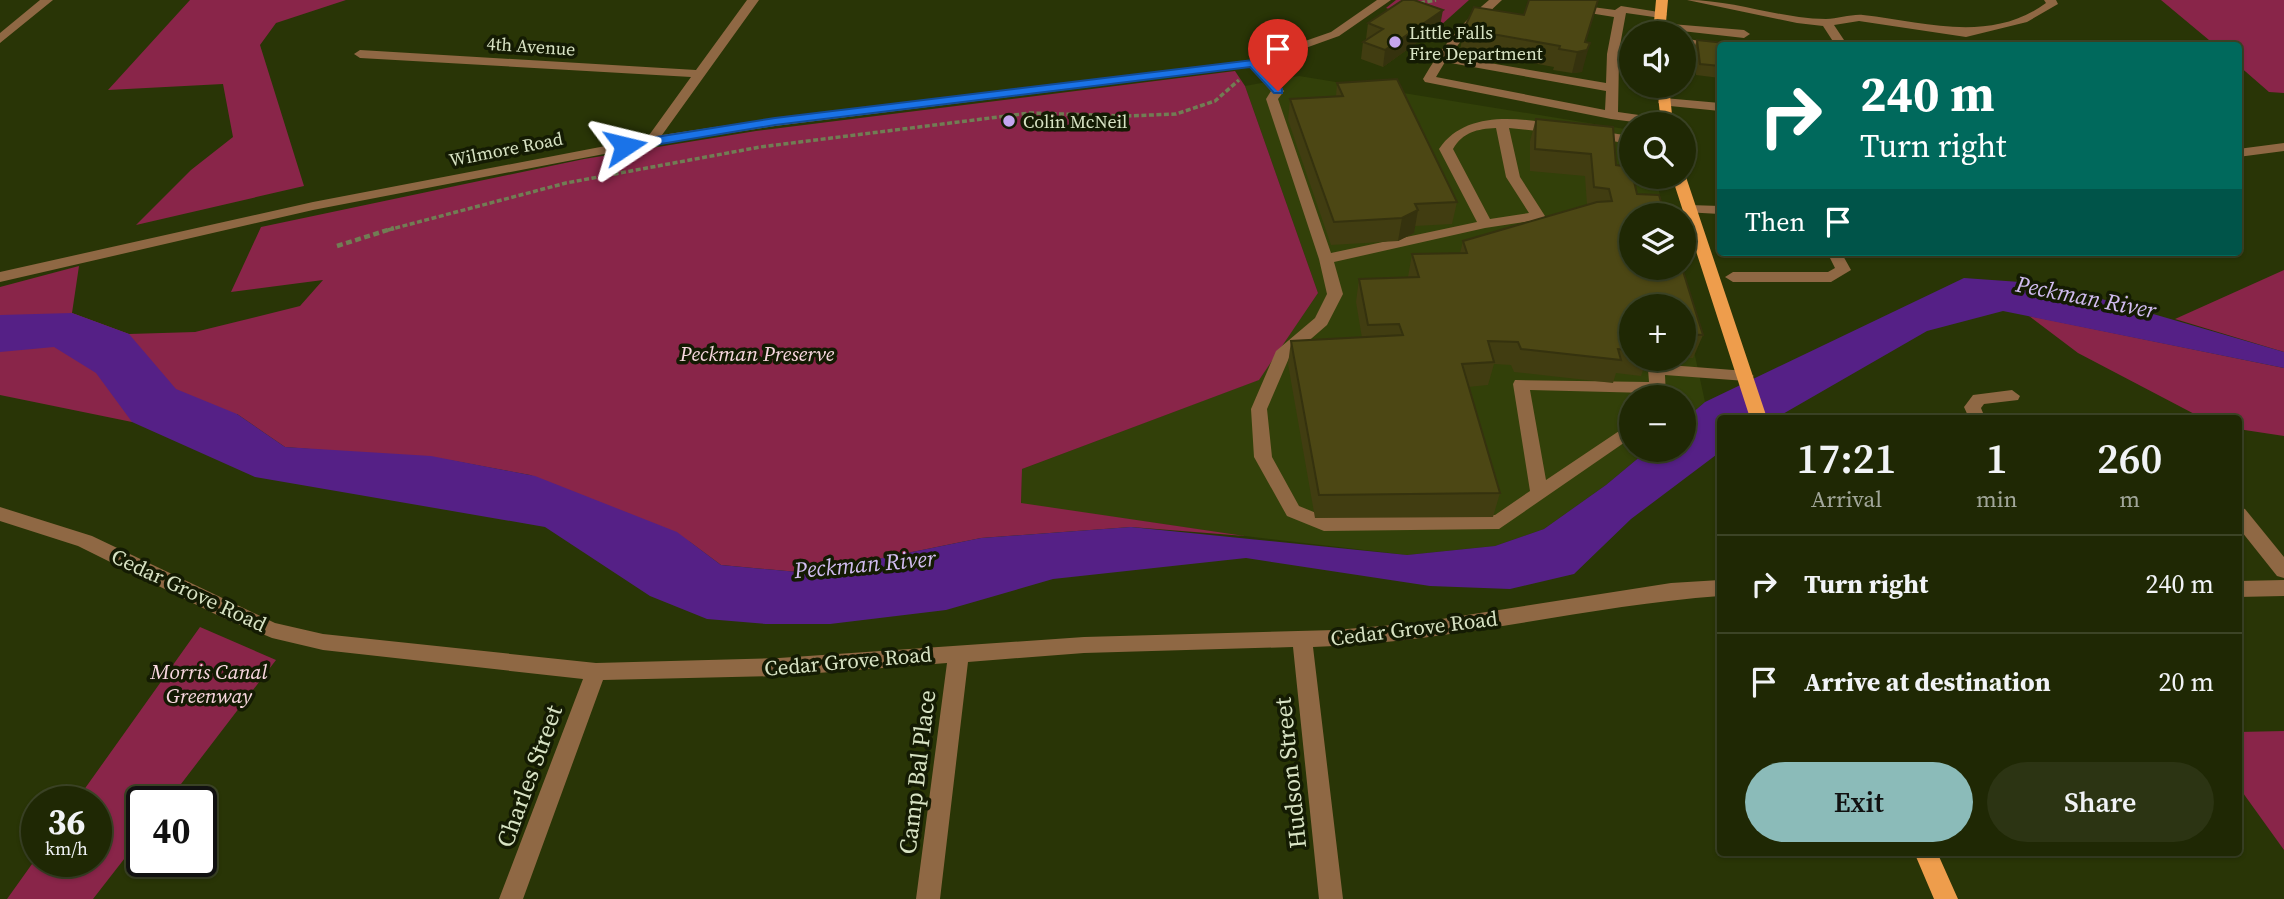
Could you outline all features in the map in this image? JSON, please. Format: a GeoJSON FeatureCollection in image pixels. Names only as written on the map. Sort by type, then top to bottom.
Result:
{"type":"FeatureCollection","features":[{"type":"Feature","properties":{"kind":"main road"},"geometry":{"type":"LineString","coordinates":[[1660,21],[1662,0]]}},
{"type":"Feature","properties":{"kind":"main road"},"geometry":{"type":"LineString","coordinates":[[1664,98],[1665,112]]}},
{"type":"Feature","properties":{"kind":"main road"},"geometry":{"type":"LineString","coordinates":[[1696,229],[1758,415]]}},
{"type":"Feature","properties":{"kind":"main road"},"geometry":{"type":"LineString","coordinates":[[1927,856],[1946,899]]}},
{"type":"Feature","properties":{"kind":"street"},"geometry":{"type":"LineString","coordinates":[[0,39],[47,0]]}},
{"type":"Feature","properties":{"kind":"street"},"geometry":{"type":"LineString","coordinates":[[651,141],[753,0]]}},
{"type":"Feature","properties":{"kind":"street","name":"Wilmore Road"},"geometry":{"type":"LineString","coordinates":[[0,277],[303,208],[651,141],[775,122],[1256,66],[1335,34],[1385,0]]}},
{"type":"Feature","properties":{"kind":"street"},"geometry":{"type":"LineString","coordinates":[[1496,0],[1465,25],[1440,58],[1429,79],[1619,116]]}},
{"type":"Feature","properties":{"kind":"street"},"geometry":{"type":"LineString","coordinates":[[1545,0],[1552,4],[1620,14]]}},
{"type":"Feature","properties":{"kind":"street"},"geometry":{"type":"LineString","coordinates":[[1693,0],[1763,5],[1827,23],[1859,18],[1949,32],[1981,31],[2043,11],[2052,4],[2050,0]]}},
{"type":"Feature","properties":{"kind":"street"},"geometry":{"type":"LineString","coordinates":[[1611,115],[1613,54],[1621,9],[1650,21]]}},
{"type":"Feature","properties":{"kind":"street"},"geometry":{"type":"LineString","coordinates":[[1827,23],[1839,42]]}},
{"type":"Feature","properties":{"kind":"street"},"geometry":{"type":"LineString","coordinates":[[1696,29],[1744,34]]}},
{"type":"Feature","properties":{"kind":"street"},"geometry":{"type":"LineString","coordinates":[[1696,43],[1717,46]]}},
{"type":"Feature","properties":{"kind":"street","name":"4th Avenue"},"geometry":{"type":"LineString","coordinates":[[360,54],[700,74]]}},
{"type":"Feature","properties":{"kind":"street"},"geometry":{"type":"LineString","coordinates":[[1613,54],[1619,55]]}},
{"type":"Feature","properties":{"kind":"street"},"geometry":{"type":"LineString","coordinates":[[1440,58],[1612,88]]}},
{"type":"Feature","properties":{"kind":"street"},"geometry":{"type":"LineString","coordinates":[[1256,66],[1278,91],[1272,99],[1279,126],[1335,294],[1321,321],[1282,355],[1259,409],[1263,457],[1293,511],[1324,524],[1499,522],[1619,437]]}},
{"type":"Feature","properties":{"kind":"street"},"geometry":{"type":"LineString","coordinates":[[1664,102],[1717,107]]}},
{"type":"Feature","properties":{"kind":"street"},"geometry":{"type":"LineString","coordinates":[[1325,259],[1485,224],[1538,216],[1513,177],[1502,125]]}},
{"type":"Feature","properties":{"kind":"street"},"geometry":{"type":"LineString","coordinates":[[1485,224],[1446,149],[1450,140],[1471,126],[1563,129],[1619,138]]}},
{"type":"Feature","properties":{"kind":"street"},"geometry":{"type":"LineString","coordinates":[[2242,152],[2284,147]]}},
{"type":"Feature","properties":{"kind":"street"},"geometry":{"type":"LineString","coordinates":[[1696,209],[1717,210]]}},
{"type":"Feature","properties":{"kind":"street"},"geometry":{"type":"LineString","coordinates":[[1733,277],[1831,277],[1843,270],[1836,256]]}},
{"type":"Feature","properties":{"kind":"street"},"geometry":{"type":"LineString","coordinates":[[1657,385],[1656,369],[1747,378]]}},
{"type":"Feature","properties":{"kind":"street"},"geometry":{"type":"LineString","coordinates":[[1539,493],[1521,384],[1619,390]]}},
{"type":"Feature","properties":{"kind":"street"},"geometry":{"type":"LineString","coordinates":[[1976,415],[1972,407],[1979,400],[2012,396]]}},
{"type":"Feature","properties":{"kind":"street","name":"Cedar Grove Road"},"geometry":{"type":"LineString","coordinates":[[0,514],[85,541],[272,630],[323,642],[596,672],[766,668],[1084,645],[1302,641],[1416,631],[1671,591],[1717,588]]}},
{"type":"Feature","properties":{"kind":"street"},"geometry":{"type":"LineString","coordinates":[[2242,519],[2284,571]]}},
{"type":"Feature","properties":{"kind":"street"},"geometry":{"type":"LineString","coordinates":[[2242,589],[2284,588]]}},
{"type":"Feature","properties":{"kind":"street","name":"Hudson Street"},"geometry":{"type":"LineString","coordinates":[[1302,641],[1331,899]]}},
{"type":"Feature","properties":{"kind":"street","name":"Camp Bal Place"},"geometry":{"type":"LineString","coordinates":[[928,899],[959,652]]}},
{"type":"Feature","properties":{"kind":"street","name":"Charles Street"},"geometry":{"type":"LineString","coordinates":[[511,899],[596,672]]}},
{"type":"Feature","properties":{"kind":"path"},"geometry":{"type":"LineString","coordinates":[[1419,3],[1436,0]]}},
{"type":"Feature","properties":{"kind":"path"},"geometry":{"type":"LineString","coordinates":[[337,246],[472,206],[600,175],[704,158],[1030,113],[1062,111],[1149,116],[1192,112],[1214,102],[1256,66]]}},
{"type":"Feature","properties":{"kind":"shaded area"},"geometry":{"type":"Polygon","coordinates":[[[1299,76],[1619,128],[1619,189],[1659,189],[1661,203],[1619,203],[1619,280],[1679,280],[1682,294],[1619,294],[1619,371],[1696,371],[1696,360],[1705,402],[1696,410],[1696,385],[1619,385],[1619,462],[1634,462],[1544,529],[1495,546],[1407,555],[1245,536],[1021,504],[1022,469],[1258,380],[1318,293],[1245,86],[1299,76]]]}},
{"type":"Feature","properties":{"kind":"green space"},"geometry":{"type":"Polygon","coordinates":[[[190,0],[346,0],[276,23],[260,45],[304,186],[136,225],[191,170],[233,137],[223,84],[108,90],[190,0]]]}},
{"type":"Feature","properties":{"kind":"green space"},"geometry":{"type":"Polygon","coordinates":[[[1396,0],[1469,0],[1440,26],[1386,8],[1396,0]]]}},
{"type":"Feature","properties":{"kind":"green space"},"geometry":{"type":"Polygon","coordinates":[[[2161,0],[2284,0],[2284,93],[2269,92],[2242,68],[2242,42],[2211,42],[2161,0]]]}},
{"type":"Feature","properties":{"kind":"green space","name":"Peckman Preserve"},"geometry":{"type":"Polygon","coordinates":[[[1235,71],[1245,86],[1318,293],[1259,380],[1022,469],[1021,503],[1245,536],[1131,527],[981,538],[809,573],[721,565],[690,542],[530,475],[449,460],[285,447],[237,414],[132,422],[0,395],[0,287],[79,266],[72,313],[129,334],[195,332],[300,306],[323,280],[231,292],[261,227],[584,159],[756,131],[1235,71]]]}},
{"type":"Feature","properties":{"kind":"green space"},"geometry":{"type":"Polygon","coordinates":[[[2284,270],[2284,352],[2175,319],[2284,270]]]}},
{"type":"Feature","properties":{"kind":"green space"},"geometry":{"type":"Polygon","coordinates":[[[2029,316],[2284,368],[2284,436],[2242,430],[2242,415],[2196,415],[2078,353],[2029,316]]]}},
{"type":"Feature","properties":{"kind":"green space","name":"Morris Canal Greenway"},"geometry":{"type":"Polygon","coordinates":[[[200,627],[276,660],[179,786],[126,786],[126,857],[112,875],[112,786],[87,786],[200,627]]]}},
{"type":"Feature","properties":{"kind":"green space"},"geometry":{"type":"Polygon","coordinates":[[[2284,731],[2284,850],[2242,792],[2242,732],[2284,731]]]}},
{"type":"Feature","properties":{"kind":"green space","name":"Morris Canal Greenway"},"geometry":{"type":"Polygon","coordinates":[[[23,877],[110,877],[93,899],[7,899],[23,877]]]}},
{"type":"Feature","properties":{"kind":"water","name":"Peckman River"},"geometry":{"type":"Polygon","coordinates":[[[1964,278],[2050,284],[2284,352],[2284,368],[2003,311],[1927,331],[1781,415],[1717,415],[1717,454],[1631,519],[1574,574],[1510,589],[1430,586],[1246,558],[1053,579],[946,610],[830,624],[766,624],[707,619],[650,596],[545,527],[255,477],[132,422],[96,373],[54,347],[0,352],[0,315],[72,313],[129,334],[176,389],[237,414],[285,447],[431,456],[535,476],[677,532],[721,565],[809,573],[981,538],[1131,527],[1407,555],[1495,546],[1544,529],[1634,462],[1696,462],[1696,410],[1705,402],[1964,278]]]}},
{"type":"Feature","properties":{"kind":"building"},"geometry":{"type":"Polygon","coordinates":[[[1403,0],[1414,0],[1443,10],[1385,50],[1363,42],[1383,29],[1368,23],[1403,0]]]}},
{"type":"Feature","properties":{"kind":"building"},"geometry":{"type":"Polygon","coordinates":[[[1529,0],[1598,0],[1585,42],[1590,43],[1587,50],[1577,52],[1559,49],[1560,46],[1464,29],[1474,7],[1524,15],[1529,0]]]}},
{"type":"Feature","properties":{"kind":"building"},"geometry":{"type":"Polygon","coordinates":[[[1697,40],[1717,42],[1717,66],[1700,64],[1697,40]]]}},
{"type":"Feature","properties":{"kind":"building"},"geometry":{"type":"Polygon","coordinates":[[[1397,79],[1457,202],[1415,204],[1418,210],[1402,218],[1334,222],[1290,99],[1343,96],[1337,83],[1397,79]]]}},
{"type":"Feature","properties":{"kind":"building"},"geometry":{"type":"Polygon","coordinates":[[[1536,119],[1613,127],[1616,165],[1619,165],[1619,189],[1636,189],[1637,194],[1659,195],[1661,203],[1619,203],[1619,280],[1686,280],[1690,294],[1619,294],[1619,360],[1521,349],[1518,342],[1488,341],[1494,362],[1462,364],[1500,493],[1319,495],[1291,341],[1403,335],[1399,324],[1368,325],[1359,279],[1419,277],[1412,254],[1467,253],[1463,241],[1597,202],[1612,201],[1609,189],[1594,187],[1591,154],[1535,149],[1536,119]]]}},
{"type":"Feature","properties":{"kind":"building"},"geometry":{"type":"Polygon","coordinates":[[[1696,313],[1703,335],[1696,335],[1696,313]]]}},
{"type":"Feature","properties":{"kind":"place","name":"Little Falls Fire Department"},"geometry":{"type":"Point","coordinates":[1395,42]}},
{"type":"Feature","properties":{"kind":"place","name":"Colin McNeil"},"geometry":{"type":"Point","coordinates":[1009,121]}},
{"type":"Feature","properties":{"kind":"route"},"geometry":{"type":"LineString","coordinates":[[625,146],[775,122],[1185,74],[1253,63],[1278,91]]}}]}
